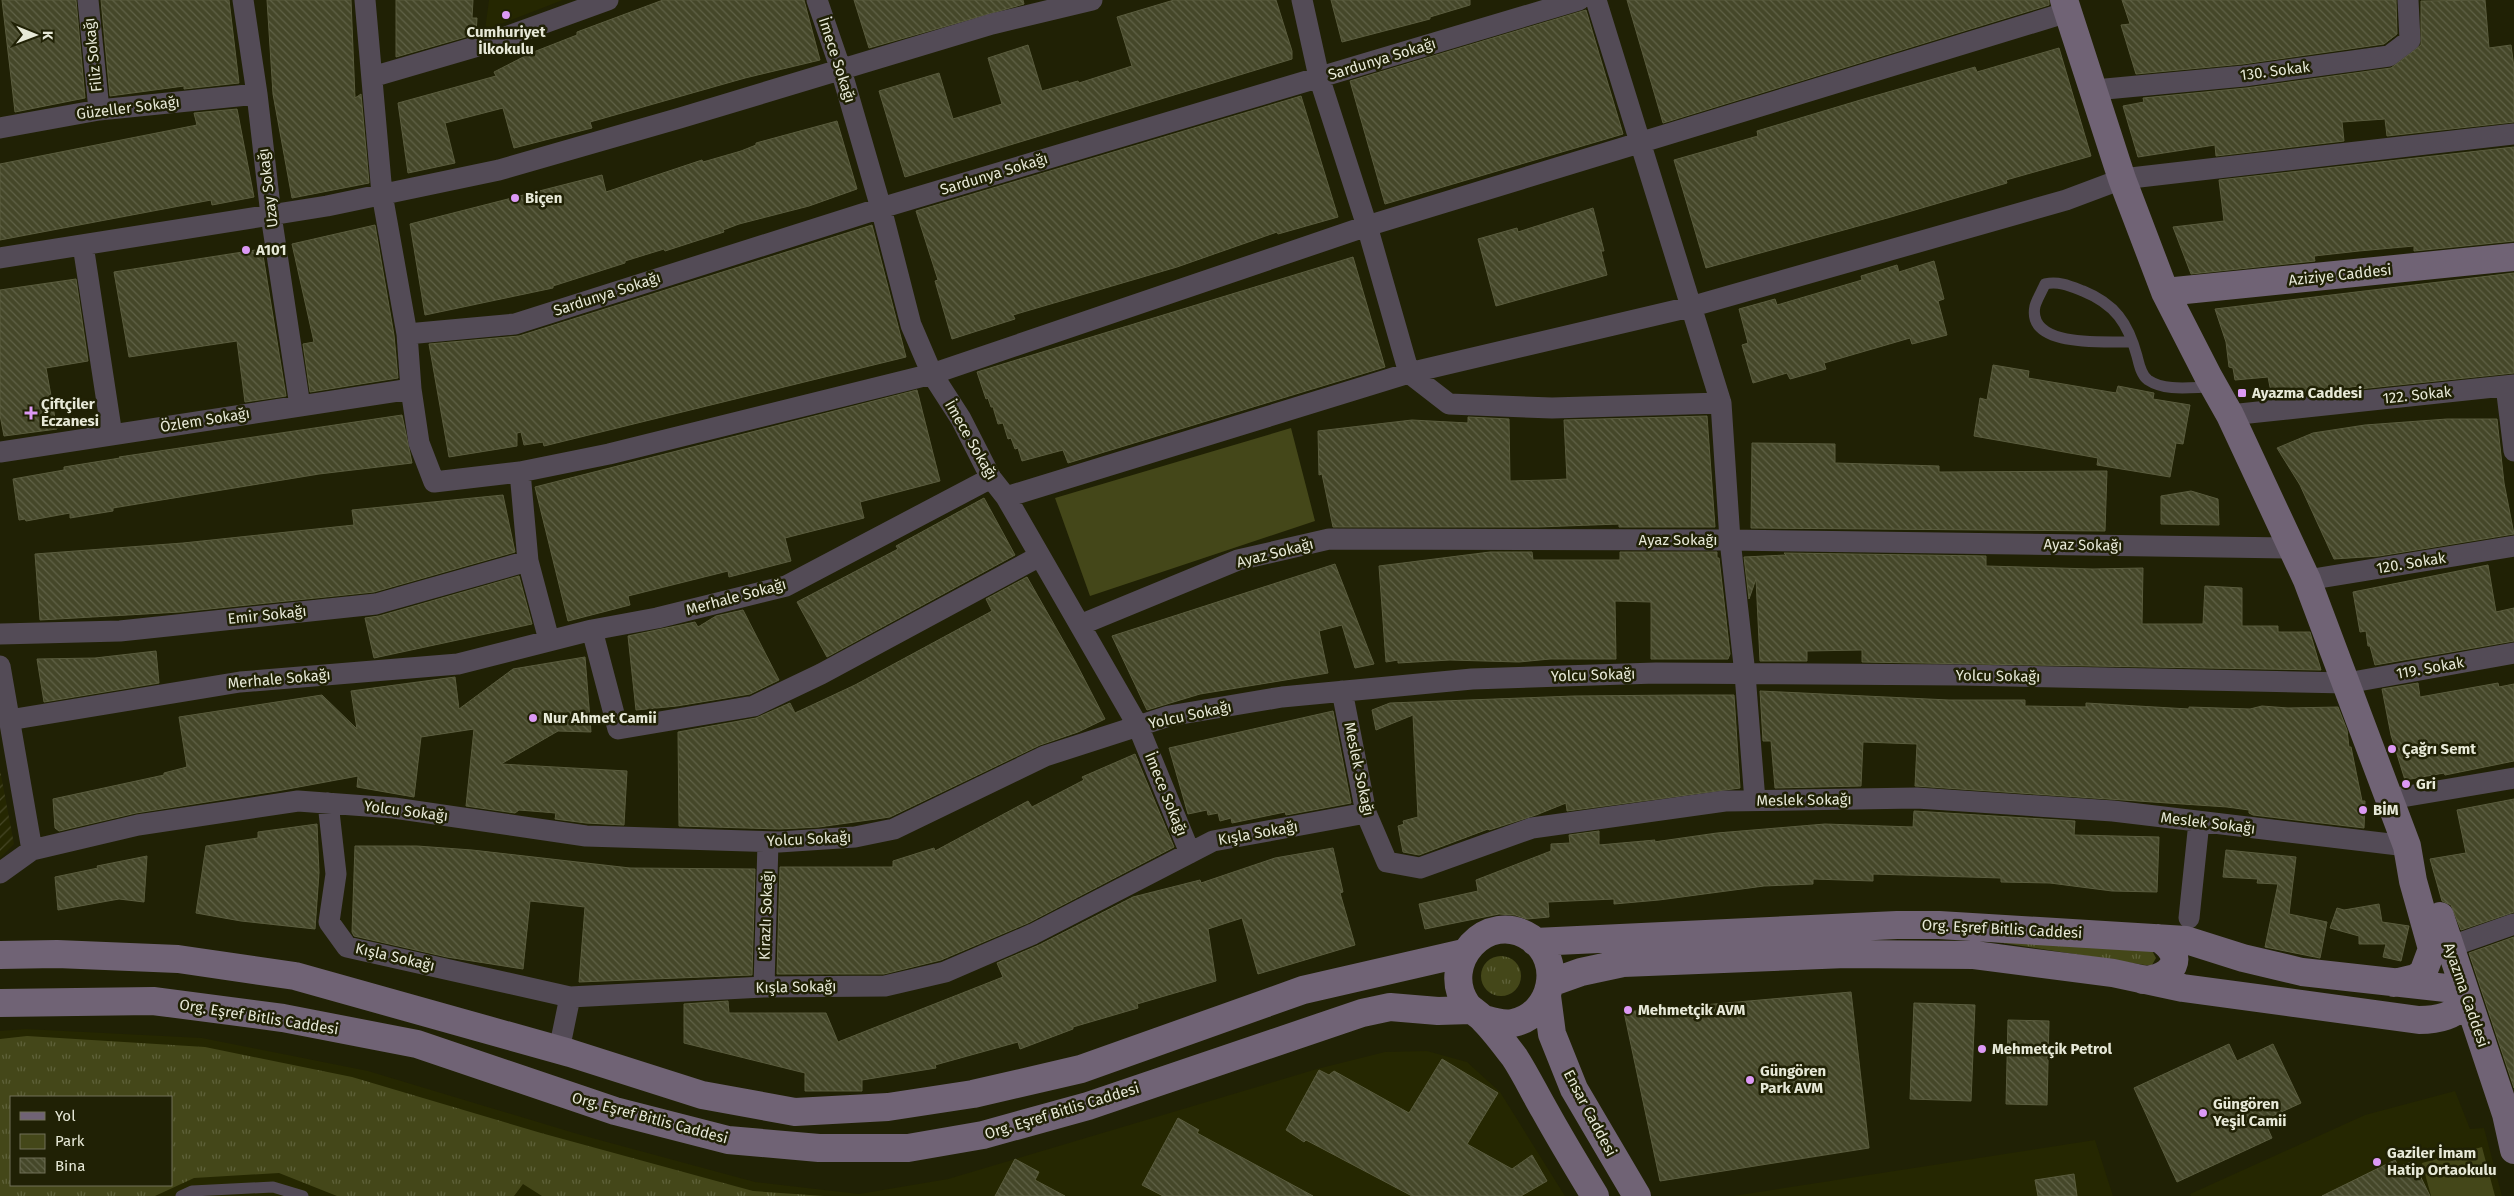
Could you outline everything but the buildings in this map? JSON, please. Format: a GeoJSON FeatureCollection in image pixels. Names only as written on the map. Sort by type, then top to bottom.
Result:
{"type":"FeatureCollection","features":[{"type":"Feature","properties":{"kind":"street","name":"Filiz Sokağı"},"geometry":{"type":"LineString","coordinates":[[88,0],[99,110]]}},
{"type":"Feature","properties":{"kind":"street","name":"Uzay Sokağı"},"geometry":{"type":"LineString","coordinates":[[243,0],[257,94],[271,215],[300,406]]}},
{"type":"Feature","properties":{"kind":"street"},"geometry":{"type":"LineString","coordinates":[[365,0],[382,194],[407,334],[411,389],[419,443],[434,482],[520,472],[609,454],[932,374],[1367,226],[1640,143],[2066,6]]}},
{"type":"Feature","properties":{"kind":"street"},"geometry":{"type":"LineString","coordinates":[[372,77],[492,42],[608,0]]}},
{"type":"Feature","properties":{"kind":"street","name":"İmece Sokağı"},"geometry":{"type":"LineString","coordinates":[[817,0],[841,70],[882,208],[912,325],[932,374],[961,419],[991,478],[1006,497],[1138,726],[1190,852]]}},
{"type":"Feature","properties":{"kind":"street"},"geometry":{"type":"LineString","coordinates":[[0,258],[271,215],[499,170],[992,24],[1092,0]]}},
{"type":"Feature","properties":{"kind":"street"},"geometry":{"type":"LineString","coordinates":[[1302,0],[1319,77],[1367,226],[1409,373],[1449,404],[1552,408],[1721,403]]}},
{"type":"Feature","properties":{"kind":"street","name":"Sardunya Sokağı"},"geometry":{"type":"LineString","coordinates":[[407,334],[515,324],[882,208],[1579,0]]}},
{"type":"Feature","properties":{"kind":"street"},"geometry":{"type":"LineString","coordinates":[[1596,0],[1721,403],[1730,540],[1745,674],[1755,801]]}},
{"type":"Feature","properties":{"kind":"street","name":"130. Sokak"},"geometry":{"type":"LineString","coordinates":[[2095,90],[2244,76],[2390,56],[2410,40],[2408,0]]}},
{"type":"Feature","properties":{"kind":"street","name":"Ayazma Caddesi"},"geometry":{"type":"LineString","coordinates":[[2066,6],[2095,90],[2122,179],[2165,292],[2230,415],[2307,580],[2406,846],[2413,881],[2432,949],[2423,973],[2415,978],[2394,983]]}},
{"type":"Feature","properties":{"kind":"street","name":"Güzeller Sokağı"},"geometry":{"type":"LineString","coordinates":[[0,128],[99,110],[257,94]]}},
{"type":"Feature","properties":{"kind":"street"},"geometry":{"type":"LineString","coordinates":[[1006,497],[1409,373],[1690,307],[2066,200],[2122,179],[2514,134]]}},
{"type":"Feature","properties":{"kind":"street"},"geometry":{"type":"LineString","coordinates":[[83,245],[112,435]]}},
{"type":"Feature","properties":{"kind":"street","name":"Aziziye Caddesi"},"geometry":{"type":"LineString","coordinates":[[2165,292],[2514,257]]}},
{"type":"Feature","properties":{"kind":"street"},"geometry":{"type":"LineString","coordinates":[[2510,386],[2514,451]]}},
{"type":"Feature","properties":{"kind":"street","name":"122. Sokak"},"geometry":{"type":"LineString","coordinates":[[2230,415],[2510,386]]}},
{"type":"Feature","properties":{"kind":"street","name":"Özlem Sokağı"},"geometry":{"type":"LineString","coordinates":[[0,452],[411,389]]}},
{"type":"Feature","properties":{"kind":"street"},"geometry":{"type":"LineString","coordinates":[[520,472],[528,561],[549,640]]}},
{"type":"Feature","properties":{"kind":"street","name":"Merhale Sokağı"},"geometry":{"type":"LineString","coordinates":[[9,720],[240,682],[458,664],[592,630],[657,618],[786,586],[991,478]]}},
{"type":"Feature","properties":{"kind":"street","name":"Ayaz Sokağı"},"geometry":{"type":"LineString","coordinates":[[1080,625],[1238,560],[1329,540],[1730,540],[2292,548]]}},
{"type":"Feature","properties":{"kind":"street","name":"120. Sokak"},"geometry":{"type":"LineString","coordinates":[[2307,580],[2514,546]]}},
{"type":"Feature","properties":{"kind":"street"},"geometry":{"type":"LineString","coordinates":[[592,630],[618,729],[754,706],[821,674],[1040,556]]}},
{"type":"Feature","properties":{"kind":"street","name":"Emir Sokağı"},"geometry":{"type":"LineString","coordinates":[[0,634],[120,631],[376,604],[528,561]]}},
{"type":"Feature","properties":{"kind":"street","name":"119. Sokak"},"geometry":{"type":"LineString","coordinates":[[2346,683],[2514,654]]}},
{"type":"Feature","properties":{"kind":"street"},"geometry":{"type":"LineString","coordinates":[[0,666],[32,850],[0,873]]}},
{"type":"Feature","properties":{"kind":"street","name":"Yolcu Sokağı"},"geometry":{"type":"LineString","coordinates":[[32,850],[138,825],[298,801],[394,808],[586,836],[768,842],[854,837],[894,829],[1045,756],[1170,716],[1282,697],[1472,679],[1656,673],[1973,676],[2346,683]]}},
{"type":"Feature","properties":{"kind":"street","name":"Meslek Sokağı"},"geometry":{"type":"LineString","coordinates":[[1342,691],[1366,813],[1387,862],[1420,868],[1532,828],[1725,801],[1918,798],[2113,811],[2406,846]]}},
{"type":"Feature","properties":{"kind":"street"},"geometry":{"type":"LineString","coordinates":[[2390,799],[2514,778]]}},
{"type":"Feature","properties":{"kind":"street","name":"Kışla Sokağı"},"geometry":{"type":"LineString","coordinates":[[328,803],[336,874],[329,922],[347,946],[570,997],[764,987],[885,986],[945,972],[1033,934],[1213,840],[1366,813]]}},
{"type":"Feature","properties":{"kind":"street"},"geometry":{"type":"LineString","coordinates":[[2189,918],[2199,822]]}},
{"type":"Feature","properties":{"kind":"street","name":"Kirazlı Sokağı"},"geometry":{"type":"LineString","coordinates":[[764,987],[768,842]]}},
{"type":"Feature","properties":{"kind":"street","name":"Ayazma Caddesi"},"geometry":{"type":"LineString","coordinates":[[2406,846],[2426,871],[2449,947],[2510,1113],[2514,1150]]}},
{"type":"Feature","properties":{"kind":"street"},"geometry":{"type":"LineString","coordinates":[[2449,947],[2514,924]]}},
{"type":"Feature","properties":{"kind":"street","name":"Org. Eşref Bitlis Caddesi"},"geometry":{"type":"LineString","coordinates":[[0,1003],[153,1001],[283,1018],[417,1044],[615,1111],[728,1140],[819,1148],[908,1148],[983,1135],[1088,1106],[1362,1013],[1390,1007],[1477,1015],[1498,1023],[1514,1023],[1528,1017],[1540,1006],[1548,990],[1581,972],[1623,963],[1846,954],[1974,955],[2114,973],[2183,988],[2419,1020],[2433,1020],[2457,1012],[2466,995],[2394,983],[2302,972],[2243,958],[2186,940],[1939,925],[1897,925],[1535,942]]}},
{"type":"Feature","properties":{"kind":"street"},"geometry":{"type":"LineString","coordinates":[[1548,990],[1549,963],[1542,949],[1535,942],[1517,931],[1502,929],[1487,933],[1474,940],[1464,952],[1458,967],[1458,982],[1462,998],[1516,1060],[1595,1196]]}},
{"type":"Feature","properties":{"kind":"street"},"geometry":{"type":"LineString","coordinates":[[2143,980],[2156,979],[2167,975],[2173,967],[2173,952],[2169,944],[2158,938]]}},
{"type":"Feature","properties":{"kind":"street"},"geometry":{"type":"LineString","coordinates":[[0,955],[57,954],[178,958],[295,976],[559,1050],[702,1095],[795,1112],[888,1107],[973,1094],[1081,1069],[1303,990],[1464,952]]}},
{"type":"Feature","properties":{"kind":"street","name":"Ensar Caddesi"},"geometry":{"type":"LineString","coordinates":[[1548,990],[1552,1034],[1574,1089],[1637,1196]]}},
{"type":"Feature","properties":{"kind":"street"},"geometry":{"type":"LineString","coordinates":[[559,1050],[570,997]]}},
{"type":"Feature","properties":{"kind":"lane"},"geometry":{"type":"LineString","coordinates":[[2132,342],[2074,341],[2047,333],[2040,327],[2035,318],[2035,306],[2046,284],[2054,282],[2069,285],[2096,297],[2123,319],[2132,342],[2146,378],[2158,385],[2214,387]]}},
{"type":"Feature","properties":{"kind":"lane"},"geometry":{"type":"LineString","coordinates":[[182,1196],[192,1191],[273,1187],[304,1196]]}},
{"type":"Feature","properties":{"kind":"shaded area","name":"Cumhuriyet İlkokulu"},"geometry":{"type":"Polygon","coordinates":[[[489,0],[563,0],[485,30],[489,0]]]}},
{"type":"Feature","properties":{"kind":"shaded area"},"geometry":{"type":"Polygon","coordinates":[[[0,770],[14,844],[0,858],[0,770]]]}},
{"type":"Feature","properties":{"kind":"shaded area"},"geometry":{"type":"Polygon","coordinates":[[[25,1029],[202,1038],[368,1071],[581,1135],[755,1182],[859,1194],[948,1179],[1317,1069],[1385,1052],[1427,1051],[1467,1062],[1500,1092],[1565,1196],[0,1196],[0,1031],[25,1029]]]}},
{"type":"Feature","properties":{"kind":"shaded area","name":"Gaziler İmam Hatip Ortaokulu"},"geometry":{"type":"Polygon","coordinates":[[[2455,1091],[2470,1129],[2484,1128],[2502,1196],[2191,1196],[2190,1194],[2365,1115],[2455,1091]]]}},
{"type":"Feature","properties":{"kind":"shaded area"},"geometry":{"type":"Polygon","coordinates":[[[2095,1140],[2113,1196],[1733,1196],[2095,1140]]]}},
{"type":"Feature","properties":{"kind":"green space"},"geometry":{"type":"Polygon","coordinates":[[[1291,428],[1315,521],[1090,596],[1055,498],[1291,428]]]}},
{"type":"Feature","properties":{"kind":"green space"},"geometry":{"type":"Polygon","coordinates":[[[1996,942],[2150,947],[2156,958],[2152,965],[2145,965],[1996,942]]]}},
{"type":"Feature","properties":{"kind":"green space"},"geometry":{"type":"Polygon","coordinates":[[[1501,956],[1515,962],[1521,976],[1515,990],[1501,996],[1487,990],[1481,976],[1487,962],[1501,956]]]}},
{"type":"Feature","properties":{"kind":"green space"},"geometry":{"type":"Polygon","coordinates":[[[27,1036],[205,1047],[352,1077],[541,1133],[753,1191],[824,1196],[542,1196],[523,1184],[514,1196],[337,1196],[279,1173],[194,1178],[155,1196],[0,1196],[0,1039],[27,1036]]]}},
{"type":"Feature","properties":{"kind":"green space"},"geometry":{"type":"Polygon","coordinates":[[[2482,1147],[2495,1196],[2431,1196],[2422,1163],[2482,1147]]]}},
{"type":"Feature","properties":{"kind":"place","name":"Cumhuriyet İlkokulu"},"geometry":{"type":"Point","coordinates":[506,15]}},
{"type":"Feature","properties":{"kind":"place","name":"Biçen"},"geometry":{"type":"Point","coordinates":[515,198]}},
{"type":"Feature","properties":{"kind":"place","name":"A101"},"geometry":{"type":"Point","coordinates":[246,250]}},
{"type":"Feature","properties":{"kind":"place","name":"Ayazma Caddesi"},"geometry":{"type":"Point","coordinates":[2242,393]}},
{"type":"Feature","properties":{"kind":"place","name":"Çiftçiler Eczanesi"},"geometry":{"type":"Point","coordinates":[31,413]}},
{"type":"Feature","properties":{"kind":"place","name":"Nur Ahmet Camii"},"geometry":{"type":"Point","coordinates":[533,718]}},
{"type":"Feature","properties":{"kind":"place","name":"Çağrı Semt"},"geometry":{"type":"Point","coordinates":[2392,749]}},
{"type":"Feature","properties":{"kind":"place","name":"Gri"},"geometry":{"type":"Point","coordinates":[2406,784]}},
{"type":"Feature","properties":{"kind":"place","name":"BİM"},"geometry":{"type":"Point","coordinates":[2363,810]}},
{"type":"Feature","properties":{"kind":"place","name":"Mehmetçik AVM"},"geometry":{"type":"Point","coordinates":[1628,1010]}},
{"type":"Feature","properties":{"kind":"place","name":"Mehmetçik Petrol"},"geometry":{"type":"Point","coordinates":[1982,1049]}},
{"type":"Feature","properties":{"kind":"place","name":"Güngören Park AVM"},"geometry":{"type":"Point","coordinates":[1750,1080]}},
{"type":"Feature","properties":{"kind":"place","name":"Güngören Yeşil Camii"},"geometry":{"type":"Point","coordinates":[2203,1113]}},
{"type":"Feature","properties":{"kind":"place","name":"Gaziler İmam Hatip Ortaokulu"},"geometry":{"type":"Point","coordinates":[2377,1162]}}]}
